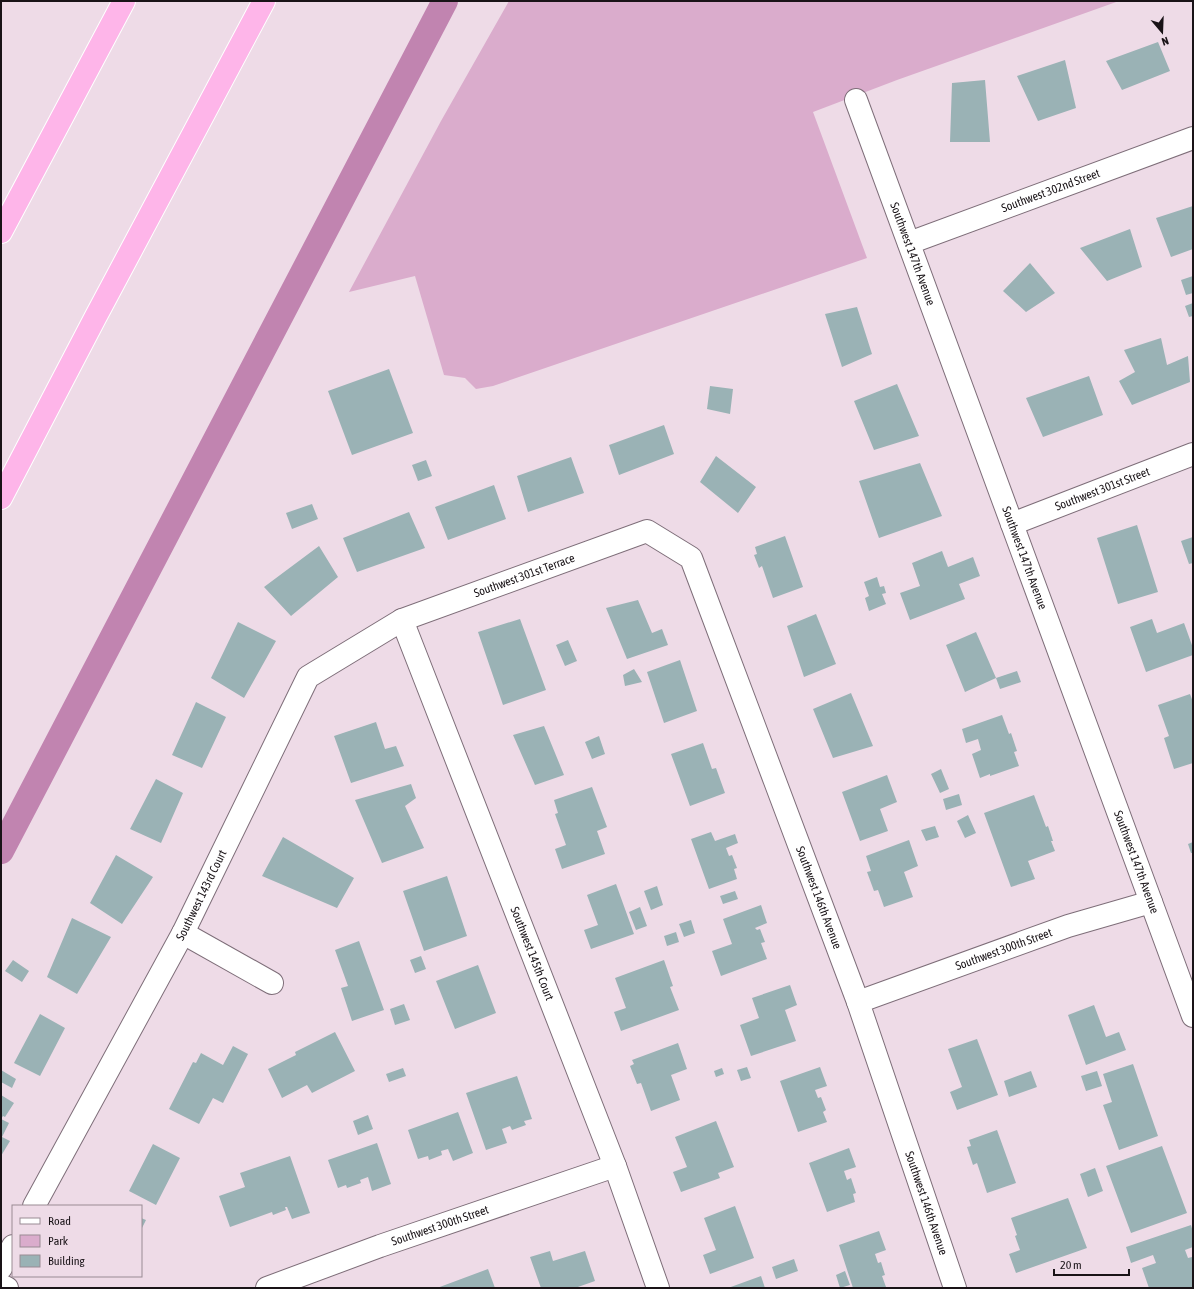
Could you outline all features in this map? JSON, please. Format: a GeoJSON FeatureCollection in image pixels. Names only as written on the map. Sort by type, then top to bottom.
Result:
{"type":"FeatureCollection","features":[{"type":"Feature","properties":{"kind":"highway"},"geometry":{"type":"LineString","coordinates":[[1,232],[124,1]]}},
{"type":"Feature","properties":{"kind":"highway"},"geometry":{"type":"LineString","coordinates":[[1,498],[264,1]]}},
{"type":"Feature","properties":{"kind":"street","name":"Southwest 147th Avenue"},"geometry":{"type":"LineString","coordinates":[[856,100],[1193,1016]]}},
{"type":"Feature","properties":{"kind":"street","name":"Southwest 302nd Street"},"geometry":{"type":"LineString","coordinates":[[909,243],[1193,138]]}},
{"type":"Feature","properties":{"kind":"street","name":"Southwest 301st Street"},"geometry":{"type":"LineString","coordinates":[[1012,524],[1193,454]]}},
{"type":"Feature","properties":{"kind":"street","name":"Southwest 301st Terrace"},"geometry":{"type":"LineString","coordinates":[[402,620],[647,531]]}},
{"type":"Feature","properties":{"kind":"street","name":"Southwest 146th Avenue"},"geometry":{"type":"LineString","coordinates":[[647,531],[691,558],[858,1002],[955,1288]]}},
{"type":"Feature","properties":{"kind":"street","name":"Southwest 143rd Court"},"geometry":{"type":"LineString","coordinates":[[35,1205],[183,932],[308,677],[402,620]]}},
{"type":"Feature","properties":{"kind":"street","name":"Southwest 145th Court"},"geometry":{"type":"LineString","coordinates":[[402,620],[615,1166],[658,1288]]}},
{"type":"Feature","properties":{"kind":"street","name":"Southwest 300th Street"},"geometry":{"type":"LineString","coordinates":[[858,1002],[1068,926],[1151,902]]}},
{"type":"Feature","properties":{"kind":"street"},"geometry":{"type":"LineString","coordinates":[[183,932],[272,983]]}},
{"type":"Feature","properties":{"kind":"street","name":"Southwest 300th Street"},"geometry":{"type":"LineString","coordinates":[[267,1288],[380,1246],[615,1166]]}},
{"type":"Feature","properties":{"kind":"street"},"geometry":{"type":"LineString","coordinates":[[1,1268],[12,1248]]}},
{"type":"Feature","properties":{"kind":"street"},"geometry":{"type":"LineString","coordinates":[[1,1285],[7,1288]]}},
{"type":"Feature","properties":{"kind":"green space"},"geometry":{"type":"Polygon","coordinates":[[[509,1],[1119,1],[897,80],[813,112],[867,258],[493,386],[476,389],[465,378],[444,375],[415,276],[349,292],[441,121],[509,1]]]}},
{"type":"Feature","properties":{"kind":"building"},"geometry":{"type":"Polygon","coordinates":[[[1158,42],[1170,71],[1122,90],[1106,61],[1158,42]]]}},
{"type":"Feature","properties":{"kind":"building"},"geometry":{"type":"Polygon","coordinates":[[[1065,60],[1076,108],[1038,121],[1017,76],[1065,60]]]}},
{"type":"Feature","properties":{"kind":"building"},"geometry":{"type":"Polygon","coordinates":[[[985,80],[990,142],[950,142],[952,83],[985,80]]]}},
{"type":"Feature","properties":{"kind":"building"},"geometry":{"type":"Polygon","coordinates":[[[1193,206],[1193,249],[1171,257],[1156,218],[1193,206]]]}},
{"type":"Feature","properties":{"kind":"building"},"geometry":{"type":"Polygon","coordinates":[[[1130,229],[1142,267],[1107,281],[1080,248],[1130,229]]]}},
{"type":"Feature","properties":{"kind":"building"},"geometry":{"type":"Polygon","coordinates":[[[1030,263],[1055,293],[1026,312],[1003,291],[1030,263]]]}},
{"type":"Feature","properties":{"kind":"building"},"geometry":{"type":"Polygon","coordinates":[[[1193,276],[1193,293],[1186,295],[1181,280],[1193,276]]]}},
{"type":"Feature","properties":{"kind":"building"},"geometry":{"type":"Polygon","coordinates":[[[1193,303],[1193,316],[1189,317],[1185,306],[1193,303]]]}},
{"type":"Feature","properties":{"kind":"building"},"geometry":{"type":"Polygon","coordinates":[[[857,307],[872,354],[842,367],[825,314],[857,307]]]}},
{"type":"Feature","properties":{"kind":"building"},"geometry":{"type":"Polygon","coordinates":[[[1161,338],[1167,365],[1188,356],[1190,382],[1132,405],[1119,381],[1135,372],[1124,350],[1161,338]]]}},
{"type":"Feature","properties":{"kind":"building"},"geometry":{"type":"Polygon","coordinates":[[[389,369],[413,433],[352,455],[328,391],[389,369]]]}},
{"type":"Feature","properties":{"kind":"building"},"geometry":{"type":"Polygon","coordinates":[[[1089,376],[1103,415],[1043,437],[1026,398],[1089,376]]]}},
{"type":"Feature","properties":{"kind":"building"},"geometry":{"type":"Polygon","coordinates":[[[897,384],[919,436],[874,450],[854,401],[897,384]]]}},
{"type":"Feature","properties":{"kind":"building"},"geometry":{"type":"Polygon","coordinates":[[[710,386],[733,389],[730,414],[707,409],[710,386]]]}},
{"type":"Feature","properties":{"kind":"building"},"geometry":{"type":"Polygon","coordinates":[[[664,425],[674,454],[619,475],[609,445],[664,425]]]}},
{"type":"Feature","properties":{"kind":"building"},"geometry":{"type":"Polygon","coordinates":[[[716,456],[756,487],[738,513],[700,482],[716,456]]]}},
{"type":"Feature","properties":{"kind":"building"},"geometry":{"type":"Polygon","coordinates":[[[571,457],[584,493],[528,512],[517,476],[571,457]]]}},
{"type":"Feature","properties":{"kind":"building"},"geometry":{"type":"Polygon","coordinates":[[[426,460],[432,476],[418,481],[412,465],[426,460]]]}},
{"type":"Feature","properties":{"kind":"building"},"geometry":{"type":"Polygon","coordinates":[[[920,463],[942,516],[879,538],[859,481],[920,463]]]}},
{"type":"Feature","properties":{"kind":"building"},"geometry":{"type":"Polygon","coordinates":[[[494,485],[506,519],[448,540],[435,507],[494,485]]]}},
{"type":"Feature","properties":{"kind":"building"},"geometry":{"type":"Polygon","coordinates":[[[312,504],[318,519],[292,529],[286,513],[312,504]]]}},
{"type":"Feature","properties":{"kind":"building"},"geometry":{"type":"Polygon","coordinates":[[[409,512],[425,548],[357,572],[343,538],[409,512]]]}},
{"type":"Feature","properties":{"kind":"building"},"geometry":{"type":"Polygon","coordinates":[[[1137,525],[1158,592],[1118,604],[1097,538],[1137,525]]]}},
{"type":"Feature","properties":{"kind":"building"},"geometry":{"type":"Polygon","coordinates":[[[785,536],[803,587],[773,598],[762,566],[759,568],[754,555],[757,554],[755,547],[785,536]]]}},
{"type":"Feature","properties":{"kind":"building"},"geometry":{"type":"Polygon","coordinates":[[[1193,537],[1193,563],[1189,564],[1181,541],[1193,537]]]}},
{"type":"Feature","properties":{"kind":"building"},"geometry":{"type":"Polygon","coordinates":[[[319,546],[338,577],[291,616],[264,587],[319,546]]]}},
{"type":"Feature","properties":{"kind":"building"},"geometry":{"type":"Polygon","coordinates":[[[942,551],[948,567],[973,557],[980,576],[959,584],[965,599],[910,620],[900,593],[920,586],[912,563],[942,551]]]}},
{"type":"Feature","properties":{"kind":"building"},"geometry":{"type":"Polygon","coordinates":[[[877,577],[880,587],[884,586],[886,593],[882,594],[886,604],[869,611],[865,598],[869,596],[864,582],[877,577]]]}},
{"type":"Feature","properties":{"kind":"building"},"geometry":{"type":"Polygon","coordinates":[[[638,600],[652,633],[662,629],[668,645],[627,659],[606,608],[638,600]]]}},
{"type":"Feature","properties":{"kind":"building"},"geometry":{"type":"Polygon","coordinates":[[[816,614],[836,664],[804,677],[787,626],[816,614]]]}},
{"type":"Feature","properties":{"kind":"building"},"geometry":{"type":"Polygon","coordinates":[[[520,619],[546,690],[503,705],[478,632],[520,619]]]}},
{"type":"Feature","properties":{"kind":"building"},"geometry":{"type":"Polygon","coordinates":[[[1152,619],[1157,633],[1184,623],[1193,648],[1193,655],[1146,672],[1130,627],[1152,619]]]}},
{"type":"Feature","properties":{"kind":"building"},"geometry":{"type":"Polygon","coordinates":[[[238,622],[276,641],[244,698],[211,678],[238,622]]]}},
{"type":"Feature","properties":{"kind":"building"},"geometry":{"type":"Polygon","coordinates":[[[976,632],[996,678],[965,692],[946,645],[976,632]]]}},
{"type":"Feature","properties":{"kind":"building"},"geometry":{"type":"Polygon","coordinates":[[[568,640],[577,661],[565,666],[556,645],[568,640]]]}},
{"type":"Feature","properties":{"kind":"building"},"geometry":{"type":"Polygon","coordinates":[[[680,660],[697,711],[664,723],[647,672],[680,660]]]}},
{"type":"Feature","properties":{"kind":"building"},"geometry":{"type":"Polygon","coordinates":[[[634,669],[642,682],[625,686],[623,675],[634,669]]]}},
{"type":"Feature","properties":{"kind":"building"},"geometry":{"type":"Polygon","coordinates":[[[1017,671],[1021,682],[1000,689],[996,678],[1017,671]]]}},
{"type":"Feature","properties":{"kind":"building"},"geometry":{"type":"Polygon","coordinates":[[[851,693],[873,746],[833,758],[813,709],[851,693]]]}},
{"type":"Feature","properties":{"kind":"building"},"geometry":{"type":"Polygon","coordinates":[[[1190,694],[1193,702],[1193,763],[1174,769],[1164,738],[1169,736],[1158,705],[1190,694]]]}},
{"type":"Feature","properties":{"kind":"building"},"geometry":{"type":"Polygon","coordinates":[[[196,702],[226,717],[202,768],[172,755],[196,702]]]}},
{"type":"Feature","properties":{"kind":"building"},"geometry":{"type":"Polygon","coordinates":[[[1002,715],[1009,734],[1011,733],[1017,751],[1014,752],[1019,766],[980,778],[972,754],[981,750],[978,739],[966,743],[962,729],[1002,715]]]}},
{"type":"Feature","properties":{"kind":"building"},"geometry":{"type":"Polygon","coordinates":[[[376,722],[385,749],[396,746],[404,766],[351,783],[334,736],[376,722]]]}},
{"type":"Feature","properties":{"kind":"building"},"geometry":{"type":"Polygon","coordinates":[[[544,726],[564,775],[535,785],[513,735],[544,726]]]}},
{"type":"Feature","properties":{"kind":"building"},"geometry":{"type":"Polygon","coordinates":[[[599,736],[605,754],[592,759],[585,742],[599,736]]]}},
{"type":"Feature","properties":{"kind":"building"},"geometry":{"type":"Polygon","coordinates":[[[703,743],[712,769],[716,768],[725,793],[690,806],[671,754],[703,743]]]}},
{"type":"Feature","properties":{"kind":"building"},"geometry":{"type":"Polygon","coordinates":[[[941,769],[949,789],[940,793],[931,774],[941,769]]]}},
{"type":"Feature","properties":{"kind":"building"},"geometry":{"type":"Polygon","coordinates":[[[887,775],[897,802],[880,809],[888,831],[860,841],[842,792],[887,775]]]}},
{"type":"Feature","properties":{"kind":"building"},"geometry":{"type":"Polygon","coordinates":[[[156,779],[183,793],[161,843],[130,829],[156,779]]]}},
{"type":"Feature","properties":{"kind":"building"},"geometry":{"type":"Polygon","coordinates":[[[411,784],[416,798],[405,806],[424,848],[382,863],[355,800],[411,784]]]}},
{"type":"Feature","properties":{"kind":"building"},"geometry":{"type":"Polygon","coordinates":[[[592,787],[607,827],[597,831],[605,854],[562,869],[555,849],[566,845],[555,814],[558,813],[554,800],[592,787]]]}},
{"type":"Feature","properties":{"kind":"building"},"geometry":{"type":"Polygon","coordinates":[[[959,794],[962,805],[946,810],[943,799],[959,794]]]}},
{"type":"Feature","properties":{"kind":"building"},"geometry":{"type":"Polygon","coordinates":[[[1034,795],[1046,827],[1048,826],[1055,851],[1028,861],[1035,879],[1011,887],[984,813],[1034,795]]]}},
{"type":"Feature","properties":{"kind":"building"},"geometry":{"type":"Polygon","coordinates":[[[968,815],[976,833],[965,838],[957,821],[968,815]]]}},
{"type":"Feature","properties":{"kind":"building"},"geometry":{"type":"Polygon","coordinates":[[[935,826],[939,837],[926,841],[921,830],[935,826]]]}},
{"type":"Feature","properties":{"kind":"building"},"geometry":{"type":"Polygon","coordinates":[[[711,832],[715,841],[735,834],[738,843],[726,848],[729,856],[732,855],[737,868],[734,869],[737,879],[709,889],[691,839],[711,832]]]}},
{"type":"Feature","properties":{"kind":"building"},"geometry":{"type":"Polygon","coordinates":[[[283,837],[354,878],[337,908],[262,876],[283,837]]]}},
{"type":"Feature","properties":{"kind":"building"},"geometry":{"type":"Polygon","coordinates":[[[909,840],[918,866],[904,872],[913,897],[884,907],[878,890],[874,891],[867,872],[871,871],[866,856],[909,840]]]}},
{"type":"Feature","properties":{"kind":"building"},"geometry":{"type":"Polygon","coordinates":[[[1193,842],[1193,853],[1191,853],[1188,844],[1193,842]]]}},
{"type":"Feature","properties":{"kind":"building"},"geometry":{"type":"Polygon","coordinates":[[[116,855],[153,877],[122,924],[90,903],[116,855]]]}},
{"type":"Feature","properties":{"kind":"building"},"geometry":{"type":"Polygon","coordinates":[[[447,876],[467,936],[424,951],[403,891],[447,876]]]}},
{"type":"Feature","properties":{"kind":"building"},"geometry":{"type":"Polygon","coordinates":[[[616,884],[634,934],[591,949],[584,930],[598,925],[587,895],[616,884]]]}},
{"type":"Feature","properties":{"kind":"building"},"geometry":{"type":"Polygon","coordinates":[[[657,886],[663,905],[651,910],[644,891],[657,886]]]}},
{"type":"Feature","properties":{"kind":"building"},"geometry":{"type":"Polygon","coordinates":[[[735,891],[738,899],[723,904],[720,896],[735,891]]]}},
{"type":"Feature","properties":{"kind":"building"},"geometry":{"type":"Polygon","coordinates":[[[761,905],[767,923],[755,928],[757,930],[760,929],[765,942],[761,943],[767,959],[721,976],[712,951],[732,944],[723,919],[761,905]]]}},
{"type":"Feature","properties":{"kind":"building"},"geometry":{"type":"Polygon","coordinates":[[[640,907],[647,926],[636,930],[629,912],[640,907]]]}},
{"type":"Feature","properties":{"kind":"building"},"geometry":{"type":"Polygon","coordinates":[[[72,918],[111,937],[77,994],[47,977],[72,918]]]}},
{"type":"Feature","properties":{"kind":"building"},"geometry":{"type":"Polygon","coordinates":[[[691,920],[695,933],[684,937],[679,924],[691,920]]]}},
{"type":"Feature","properties":{"kind":"building"},"geometry":{"type":"Polygon","coordinates":[[[676,932],[679,942],[667,946],[664,936],[676,932]]]}},
{"type":"Feature","properties":{"kind":"building"},"geometry":{"type":"Polygon","coordinates":[[[359,941],[384,1010],[352,1021],[341,988],[348,986],[335,950],[359,941]]]}},
{"type":"Feature","properties":{"kind":"building"},"geometry":{"type":"Polygon","coordinates":[[[421,956],[426,969],[415,973],[410,960],[421,956]]]}},
{"type":"Feature","properties":{"kind":"building"},"geometry":{"type":"Polygon","coordinates":[[[13,960],[29,971],[22,982],[5,971],[13,960]]]}},
{"type":"Feature","properties":{"kind":"building"},"geometry":{"type":"Polygon","coordinates":[[[664,960],[673,986],[670,987],[679,1010],[621,1031],[614,1012],[626,1008],[615,978],[664,960]]]}},
{"type":"Feature","properties":{"kind":"building"},"geometry":{"type":"Polygon","coordinates":[[[478,965],[496,1013],[455,1029],[436,981],[478,965]]]}},
{"type":"Feature","properties":{"kind":"building"},"geometry":{"type":"Polygon","coordinates":[[[790,985],[797,1005],[785,1010],[796,1041],[751,1056],[740,1025],[759,1018],[752,998],[790,985]]]}},
{"type":"Feature","properties":{"kind":"building"},"geometry":{"type":"Polygon","coordinates":[[[404,1004],[410,1020],[395,1025],[390,1009],[404,1004]]]}},
{"type":"Feature","properties":{"kind":"building"},"geometry":{"type":"Polygon","coordinates":[[[1094,1005],[1106,1037],[1119,1032],[1126,1050],[1086,1065],[1068,1015],[1094,1005]]]}},
{"type":"Feature","properties":{"kind":"building"},"geometry":{"type":"Polygon","coordinates":[[[40,1014],[65,1028],[40,1076],[14,1063],[40,1014]]]}},
{"type":"Feature","properties":{"kind":"building"},"geometry":{"type":"Polygon","coordinates":[[[335,1032],[355,1071],[312,1093],[307,1085],[282,1098],[268,1069],[296,1055],[295,1052],[335,1032]]]}},
{"type":"Feature","properties":{"kind":"building"},"geometry":{"type":"Polygon","coordinates":[[[977,1039],[998,1095],[957,1110],[950,1092],[962,1087],[948,1049],[977,1039]]]}},
{"type":"Feature","properties":{"kind":"building"},"geometry":{"type":"Polygon","coordinates":[[[678,1043],[687,1069],[671,1075],[680,1100],[651,1111],[641,1083],[637,1084],[630,1066],[634,1064],[632,1060],[678,1043]]]}},
{"type":"Feature","properties":{"kind":"building"},"geometry":{"type":"Polygon","coordinates":[[[233,1046],[248,1054],[223,1103],[213,1098],[199,1124],[169,1109],[193,1062],[196,1063],[201,1053],[223,1065],[233,1046]]]}},
{"type":"Feature","properties":{"kind":"building"},"geometry":{"type":"Polygon","coordinates":[[[1133,1064],[1158,1136],[1119,1150],[1103,1105],[1112,1102],[1103,1074],[1133,1064]]]}},
{"type":"Feature","properties":{"kind":"building"},"geometry":{"type":"Polygon","coordinates":[[[747,1067],[751,1078],[741,1081],[737,1070],[747,1067]]]}},
{"type":"Feature","properties":{"kind":"building"},"geometry":{"type":"Polygon","coordinates":[[[820,1067],[827,1086],[815,1090],[818,1098],[821,1097],[826,1110],[823,1112],[827,1122],[798,1132],[780,1081],[820,1067]]]}},
{"type":"Feature","properties":{"kind":"building"},"geometry":{"type":"Polygon","coordinates":[[[403,1068],[406,1076],[389,1082],[386,1074],[403,1068]]]}},
{"type":"Feature","properties":{"kind":"building"},"geometry":{"type":"Polygon","coordinates":[[[722,1068],[724,1074],[716,1077],[714,1071],[722,1068]]]}},
{"type":"Feature","properties":{"kind":"building"},"geometry":{"type":"Polygon","coordinates":[[[1,1070],[16,1079],[12,1088],[1,1082],[1,1070]]]}},
{"type":"Feature","properties":{"kind":"building"},"geometry":{"type":"Polygon","coordinates":[[[1031,1071],[1037,1087],[1009,1097],[1004,1081],[1031,1071]]]}},
{"type":"Feature","properties":{"kind":"building"},"geometry":{"type":"Polygon","coordinates":[[[1097,1071],[1102,1086],[1086,1091],[1081,1076],[1097,1071]]]}},
{"type":"Feature","properties":{"kind":"building"},"geometry":{"type":"Polygon","coordinates":[[[517,1076],[532,1119],[524,1121],[526,1125],[512,1130],[510,1126],[502,1129],[507,1143],[486,1150],[466,1093],[517,1076]]]}},
{"type":"Feature","properties":{"kind":"building"},"geometry":{"type":"Polygon","coordinates":[[[1,1095],[14,1103],[5,1117],[3,1116],[1,1119],[1,1095]]]}},
{"type":"Feature","properties":{"kind":"building"},"geometry":{"type":"Polygon","coordinates":[[[458,1112],[473,1153],[453,1161],[448,1149],[441,1151],[442,1155],[429,1160],[428,1156],[418,1159],[408,1130],[458,1112]]]}},
{"type":"Feature","properties":{"kind":"building"},"geometry":{"type":"Polygon","coordinates":[[[368,1115],[373,1129],[358,1135],[353,1121],[368,1115]]]}},
{"type":"Feature","properties":{"kind":"building"},"geometry":{"type":"Polygon","coordinates":[[[1,1119],[9,1123],[2,1137],[10,1141],[1,1156],[1,1119]]]}},
{"type":"Feature","properties":{"kind":"building"},"geometry":{"type":"Polygon","coordinates":[[[716,1121],[734,1167],[718,1173],[720,1178],[681,1192],[673,1172],[687,1167],[675,1137],[716,1121]]]}},
{"type":"Feature","properties":{"kind":"building"},"geometry":{"type":"Polygon","coordinates":[[[997,1130],[1016,1183],[987,1193],[977,1163],[973,1165],[967,1147],[971,1146],[969,1140],[997,1130]]]}},
{"type":"Feature","properties":{"kind":"building"},"geometry":{"type":"Polygon","coordinates":[[[377,1143],[391,1184],[372,1191],[368,1177],[360,1180],[361,1183],[347,1188],[346,1185],[338,1188],[328,1160],[377,1143]]]}},
{"type":"Feature","properties":{"kind":"building"},"geometry":{"type":"Polygon","coordinates":[[[153,1144],[180,1158],[156,1205],[129,1191],[153,1144]]]}},
{"type":"Feature","properties":{"kind":"building"},"geometry":{"type":"Polygon","coordinates":[[[1162,1146],[1187,1213],[1131,1233],[1106,1166],[1162,1146]]]}},
{"type":"Feature","properties":{"kind":"building"},"geometry":{"type":"Polygon","coordinates":[[[849,1148],[856,1167],[844,1171],[847,1180],[851,1178],[856,1193],[853,1194],[855,1202],[827,1212],[809,1163],[849,1148]]]}},
{"type":"Feature","properties":{"kind":"building"},"geometry":{"type":"Polygon","coordinates":[[[290,1156],[310,1213],[292,1219],[287,1207],[285,1207],[286,1210],[273,1215],[272,1212],[230,1227],[219,1196],[245,1187],[240,1173],[290,1156]]]}},
{"type":"Feature","properties":{"kind":"building"},"geometry":{"type":"Polygon","coordinates":[[[1095,1168],[1103,1191],[1088,1197],[1080,1174],[1095,1168]]]}},
{"type":"Feature","properties":{"kind":"building"},"geometry":{"type":"Polygon","coordinates":[[[1068,1198],[1087,1248],[1016,1273],[1009,1254],[1020,1250],[1011,1218],[1068,1198]]]}},
{"type":"Feature","properties":{"kind":"building"},"geometry":{"type":"Polygon","coordinates":[[[735,1206],[754,1258],[710,1274],[703,1255],[716,1250],[704,1218],[735,1206]]]}},
{"type":"Feature","properties":{"kind":"building"},"geometry":{"type":"Polygon","coordinates":[[[142,1218],[146,1220],[142,1228],[142,1218]]]}},
{"type":"Feature","properties":{"kind":"building"},"geometry":{"type":"Polygon","coordinates":[[[1191,1225],[1193,1232],[1193,1247],[1185,1250],[1188,1258],[1192,1257],[1193,1260],[1193,1288],[1149,1288],[1142,1268],[1156,1263],[1153,1255],[1131,1263],[1126,1247],[1191,1225]]]}},
{"type":"Feature","properties":{"kind":"building"},"geometry":{"type":"Polygon","coordinates":[[[879,1231],[886,1250],[875,1254],[878,1263],[881,1262],[885,1275],[882,1276],[886,1287],[853,1288],[839,1245],[879,1231]]]}},
{"type":"Feature","properties":{"kind":"building"},"geometry":{"type":"Polygon","coordinates":[[[550,1251],[553,1261],[585,1251],[595,1281],[575,1288],[541,1288],[530,1257],[550,1251]]]}},
{"type":"Feature","properties":{"kind":"building"},"geometry":{"type":"Polygon","coordinates":[[[794,1259],[798,1271],[776,1279],[772,1267],[794,1259]]]}},
{"type":"Feature","properties":{"kind":"building"},"geometry":{"type":"Polygon","coordinates":[[[488,1269],[495,1288],[437,1288],[488,1269]]]}},
{"type":"Feature","properties":{"kind":"building"},"geometry":{"type":"Polygon","coordinates":[[[845,1271],[850,1285],[840,1288],[836,1275],[845,1271]]]}},
{"type":"Feature","properties":{"kind":"building"},"geometry":{"type":"Polygon","coordinates":[[[761,1276],[765,1288],[728,1288],[761,1276]]]}},
{"type":"Feature","properties":{"kind":"waterway"},"geometry":{"type":"LineString","coordinates":[[1,851],[445,1]]}}]}
